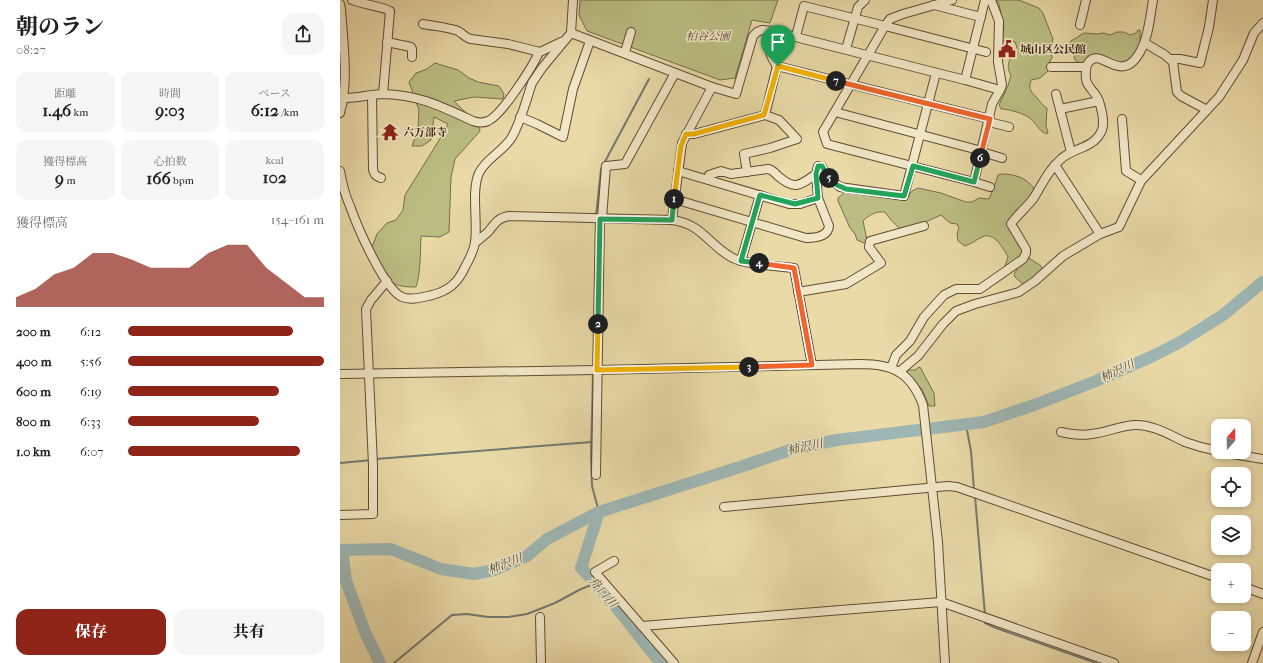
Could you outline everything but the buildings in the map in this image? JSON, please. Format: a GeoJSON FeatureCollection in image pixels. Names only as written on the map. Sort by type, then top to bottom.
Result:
{"type":"FeatureCollection","features":[{"type":"Feature","properties":{"kind":"street"},"geometry":{"type":"LineString","coordinates":[[352,0],[389,10],[390,14],[386,42],[384,94]]}},
{"type":"Feature","properties":{"kind":"street"},"geometry":{"type":"LineString","coordinates":[[340,171],[344,191],[354,217],[378,266],[387,281],[399,295],[408,298],[416,298],[445,291],[451,287],[460,277],[475,243],[477,180],[484,165],[511,137],[536,75],[571,33],[573,0]]}},
{"type":"Feature","properties":{"kind":"street"},"geometry":{"type":"LineString","coordinates":[[846,49],[854,17],[858,7],[865,0]]}},
{"type":"Feature","properties":{"kind":"street"},"geometry":{"type":"LineString","coordinates":[[952,0],[902,14],[890,19],[823,132],[827,144],[990,187]]}},
{"type":"Feature","properties":{"kind":"street"},"geometry":{"type":"LineString","coordinates":[[965,80],[985,0]]}},
{"type":"Feature","properties":{"kind":"street"},"geometry":{"type":"LineString","coordinates":[[974,182],[992,104],[1002,84],[998,62],[999,22],[991,0]]}},
{"type":"Feature","properties":{"kind":"street"},"geometry":{"type":"LineString","coordinates":[[1080,25],[1086,0]]}},
{"type":"Feature","properties":{"kind":"street"},"geometry":{"type":"LineString","coordinates":[[891,368],[896,355],[910,341],[924,317],[944,295],[956,289],[980,289],[1023,259],[1026,249],[1011,224],[1025,209],[1054,165],[1065,155],[1091,144],[1102,130],[1103,120],[1099,101],[1086,82],[1086,67],[1089,61],[1100,58],[1119,68],[1125,67],[1132,63],[1138,56],[1145,43],[1153,0]]}},
{"type":"Feature","properties":{"kind":"street"},"geometry":{"type":"LineString","coordinates":[[1170,59],[1180,59],[1200,63],[1209,27],[1213,0]]}},
{"type":"Feature","properties":{"kind":"street"},"geometry":{"type":"LineString","coordinates":[[796,36],[806,3],[885,26],[986,52]]}},
{"type":"Feature","properties":{"kind":"street"},"geometry":{"type":"LineString","coordinates":[[340,4],[344,98],[340,113]]}},
{"type":"Feature","properties":{"kind":"street"},"geometry":{"type":"LineString","coordinates":[[933,5],[981,18]]}},
{"type":"Feature","properties":{"kind":"street"},"geometry":{"type":"LineString","coordinates":[[899,372],[918,356],[943,324],[956,311],[1019,292],[1035,281],[1063,256],[1100,234],[1119,227],[1137,187],[1219,97],[1239,68],[1254,33],[1263,23]]}},
{"type":"Feature","properties":{"kind":"street"},"geometry":{"type":"LineString","coordinates":[[423,24],[456,30],[471,39],[517,45],[539,52],[563,41]]}},
{"type":"Feature","properties":{"kind":"street"},"geometry":{"type":"LineString","coordinates":[[571,33],[590,41],[625,52],[675,73],[736,94],[753,36],[762,30],[796,36],[1000,90]]}},
{"type":"Feature","properties":{"kind":"street"},"geometry":{"type":"LineString","coordinates":[[772,31],[768,48],[769,53],[778,66],[928,103],[1009,127]]}},
{"type":"Feature","properties":{"kind":"street"},"geometry":{"type":"LineString","coordinates":[[625,52],[630,32]]}},
{"type":"Feature","properties":{"kind":"street"},"geometry":{"type":"LineString","coordinates":[[520,117],[563,137],[574,89],[590,41]]}},
{"type":"Feature","properties":{"kind":"street"},"geometry":{"type":"LineString","coordinates":[[386,42],[411,47],[412,58]]}},
{"type":"Feature","properties":{"kind":"street"},"geometry":{"type":"LineString","coordinates":[[1145,43],[1170,59],[1174,65],[1177,92],[1181,96],[1207,110]]}},
{"type":"Feature","properties":{"kind":"street"},"geometry":{"type":"LineString","coordinates":[[344,98],[384,94],[413,98],[432,102],[478,123],[484,122],[492,118],[504,105],[529,71],[539,52]]}},
{"type":"Feature","properties":{"kind":"street"},"geometry":{"type":"LineString","coordinates":[[764,115],[778,66]]}},
{"type":"Feature","properties":{"kind":"street"},"geometry":{"type":"LineString","coordinates":[[1051,67],[1086,67]]}},
{"type":"Feature","properties":{"kind":"street"},"geometry":{"type":"LineString","coordinates":[[596,475],[601,219],[606,166],[625,164],[675,73]]}},
{"type":"Feature","properties":{"kind":"street"},"geometry":{"type":"LineString","coordinates":[[674,199],[806,238],[813,238],[823,235],[828,232],[829,226],[818,198],[816,174],[817,168],[820,166],[824,168],[827,176],[840,187],[904,196],[936,73]]}},
{"type":"Feature","properties":{"kind":"street"},"geometry":{"type":"LineString","coordinates":[[672,220],[681,146],[712,86]]}},
{"type":"Feature","properties":{"kind":"street"},"geometry":{"type":"LineString","coordinates":[[1056,94],[1071,152]]}},
{"type":"Feature","properties":{"kind":"street"},"geometry":{"type":"LineString","coordinates":[[372,95],[373,169],[374,174],[381,178]]}},
{"type":"Feature","properties":{"kind":"street"},"geometry":{"type":"LineString","coordinates":[[1060,109],[1099,101]]}},
{"type":"Feature","properties":{"kind":"street"},"geometry":{"type":"LineString","coordinates":[[835,112],[920,134],[1002,158]]}},
{"type":"Feature","properties":{"kind":"street"},"geometry":{"type":"LineString","coordinates":[[686,134],[694,134],[764,115],[777,119],[797,139],[770,148],[744,154],[747,172]]}},
{"type":"Feature","properties":{"kind":"street"},"geometry":{"type":"LineString","coordinates":[[1122,119],[1126,171],[1142,180]]}},
{"type":"Feature","properties":{"kind":"street"},"geometry":{"type":"LineString","coordinates":[[1054,165],[1100,234]]}},
{"type":"Feature","properties":{"kind":"street"},"geometry":{"type":"LineString","coordinates":[[709,180],[709,175],[721,171],[731,174],[771,169],[789,185],[793,185],[804,183],[816,174]]}},
{"type":"Feature","properties":{"kind":"street"},"geometry":{"type":"LineString","coordinates":[[678,171],[795,204],[818,198]]}},
{"type":"Feature","properties":{"kind":"street"},"geometry":{"type":"LineString","coordinates":[[741,261],[760,195]]}},
{"type":"Feature","properties":{"kind":"street"},"geometry":{"type":"LineString","coordinates":[[475,243],[495,222],[502,217],[526,216],[672,220],[680,222],[700,230],[730,257],[741,261],[794,268],[812,365]]}},
{"type":"Feature","properties":{"kind":"street"},"geometry":{"type":"LineString","coordinates":[[798,292],[846,284],[881,263],[869,246],[870,240],[924,226]]}},
{"type":"Feature","properties":{"kind":"street"},"geometry":{"type":"LineString","coordinates":[[340,515],[373,514],[370,374],[366,309],[371,300],[387,281]]}},
{"type":"Feature","properties":{"kind":"street"},"geometry":{"type":"LineString","coordinates":[[340,374],[873,364],[891,368],[899,372],[914,386],[923,405],[938,542],[945,663]]}},
{"type":"Feature","properties":{"kind":"street"},"geometry":{"type":"LineString","coordinates":[[1061,432],[1076,435],[1092,434],[1128,426],[1146,426],[1194,445],[1211,450]]}},
{"type":"Feature","properties":{"kind":"street"},"geometry":{"type":"LineString","coordinates":[[1251,457],[1263,459]]}},
{"type":"Feature","properties":{"kind":"street"},"geometry":{"type":"LineString","coordinates":[[724,507],[948,486],[1211,576]]}},
{"type":"Feature","properties":{"kind":"street"},"geometry":{"type":"LineString","coordinates":[[614,561],[596,572],[674,663]]}},
{"type":"Feature","properties":{"kind":"street"},"geometry":{"type":"LineString","coordinates":[[1251,590],[1263,594]]}},
{"type":"Feature","properties":{"kind":"street"},"geometry":{"type":"LineString","coordinates":[[642,626],[941,602],[1114,663]]}},
{"type":"Feature","properties":{"kind":"street"},"geometry":{"type":"LineString","coordinates":[[540,617],[541,663]]}},
{"type":"Feature","properties":{"kind":"street"},"geometry":{"type":"LineString","coordinates":[[1252,663],[1263,632]]}},
{"type":"Feature","properties":{"kind":"green space","name":"柏谷公園"},"geometry":{"type":"Polygon","coordinates":[[[580,0],[778,0],[770,23],[752,20],[735,78],[720,80],[587,31],[579,15],[580,0]]]}},
{"type":"Feature","properties":{"kind":"green space"},"geometry":{"type":"Polygon","coordinates":[[[996,0],[1019,0],[1039,8],[1043,13],[1053,39],[1051,47],[1052,58],[1047,66],[1048,71],[1040,78],[1031,80],[1030,86],[1032,92],[1047,108],[1047,134],[1040,130],[1029,117],[1017,112],[1001,109],[999,105],[1008,86],[1011,75],[1008,67],[1017,47],[1015,42],[1010,40],[1002,41],[1004,27],[999,4],[996,0]]]}},
{"type":"Feature","properties":{"kind":"green space"},"geometry":{"type":"Polygon","coordinates":[[[1140,30],[1140,43],[1138,49],[1136,54],[1128,60],[1114,63],[1104,56],[1091,55],[1083,64],[1076,61],[1074,58],[1077,48],[1070,43],[1084,33],[1104,33],[1110,35],[1117,32],[1124,32],[1130,35],[1136,33],[1140,30]]]}},
{"type":"Feature","properties":{"kind":"green space"},"geometry":{"type":"Polygon","coordinates":[[[435,63],[458,70],[469,78],[478,82],[499,86],[504,94],[503,99],[474,97],[454,101],[479,123],[480,131],[455,159],[451,177],[449,232],[440,237],[421,236],[420,268],[416,287],[403,286],[393,283],[388,278],[372,247],[377,234],[387,223],[396,220],[403,210],[405,195],[448,124],[434,117],[431,140],[422,146],[412,146],[418,129],[419,110],[409,82],[416,73],[427,69],[435,63]]]}},
{"type":"Feature","properties":{"kind":"green space"},"geometry":{"type":"Polygon","coordinates":[[[1001,174],[1019,177],[1027,181],[1034,188],[1028,200],[1012,216],[1024,252],[1022,257],[1004,269],[1008,257],[998,241],[990,236],[986,236],[965,246],[958,241],[957,234],[959,228],[957,224],[950,223],[941,215],[921,224],[902,230],[885,212],[870,215],[863,221],[867,240],[864,243],[857,240],[838,201],[838,198],[845,192],[877,194],[889,198],[908,197],[912,191],[918,188],[941,193],[966,202],[972,202],[979,198],[989,199],[998,175],[1001,174]]]}},
{"type":"Feature","properties":{"kind":"green space"},"geometry":{"type":"Polygon","coordinates":[[[1029,258],[1042,268],[1041,271],[1024,285],[1015,277],[1014,274],[1022,262],[1029,258]]]}},
{"type":"Feature","properties":{"kind":"green space"},"geometry":{"type":"Polygon","coordinates":[[[919,367],[934,393],[935,406],[929,406],[922,389],[906,373],[908,370],[915,370],[919,367]]]}},
{"type":"Feature","properties":{"kind":"waterway"},"geometry":{"type":"LineString","coordinates":[[596,216],[601,169],[649,79]]}},
{"type":"Feature","properties":{"kind":"waterway"},"geometry":{"type":"LineString","coordinates":[[593,368],[596,220]]}},
{"type":"Feature","properties":{"kind":"waterway","name":"柿沢川"},"geometry":{"type":"LineString","coordinates":[[340,550],[391,549],[441,569],[474,574],[494,570],[527,556],[547,539],[599,512],[796,448],[837,440],[984,422],[1037,404],[1096,381],[1153,356],[1182,341],[1223,315],[1263,282]]}},
{"type":"Feature","properties":{"kind":"waterway"},"geometry":{"type":"LineString","coordinates":[[593,372],[591,456],[592,486],[599,512]]}},
{"type":"Feature","properties":{"kind":"waterway"},"geometry":{"type":"LineString","coordinates":[[966,425],[971,451],[974,490]]}},
{"type":"Feature","properties":{"kind":"waterway"},"geometry":{"type":"LineString","coordinates":[[376,459],[592,442]]}},
{"type":"Feature","properties":{"kind":"waterway"},"geometry":{"type":"LineString","coordinates":[[340,463],[372,460]]}},
{"type":"Feature","properties":{"kind":"waterway"},"geometry":{"type":"LineString","coordinates":[[975,496],[985,615]]}},
{"type":"Feature","properties":{"kind":"waterway","name":"舟口川"},"geometry":{"type":"LineString","coordinates":[[599,512],[581,568],[612,602],[661,663]]}},
{"type":"Feature","properties":{"kind":"waterway"},"geometry":{"type":"LineString","coordinates":[[342,550],[346,581],[365,632],[380,663]]}},
{"type":"Feature","properties":{"kind":"waterway"},"geometry":{"type":"LineString","coordinates":[[394,663],[452,615],[467,614],[488,617],[508,617],[527,614],[555,603],[581,589],[597,583]]}},
{"type":"Feature","properties":{"kind":"waterway"},"geometry":{"type":"LineString","coordinates":[[985,620],[985,623],[996,628],[1096,663]]}},
{"type":"Feature","properties":{"kind":"place","name":"城山区公民館"},"geometry":{"type":"Point","coordinates":[1007,49]}},
{"type":"Feature","properties":{"kind":"place","name":"六万部寺"},"geometry":{"type":"Point","coordinates":[390,132]}},
{"type":"Feature","properties":{"kind":"route"},"geometry":{"type":"LineString","coordinates":[[778,66],[990,119],[974,182],[913,166],[904,196],[840,187],[827,176],[822,166],[818,166],[816,174],[818,181],[818,198],[800,204],[790,204],[760,195],[741,261],[794,268],[812,365],[597,370],[600,219],[672,220],[681,146],[686,134],[690,135],[764,115],[778,66]]}}]}
